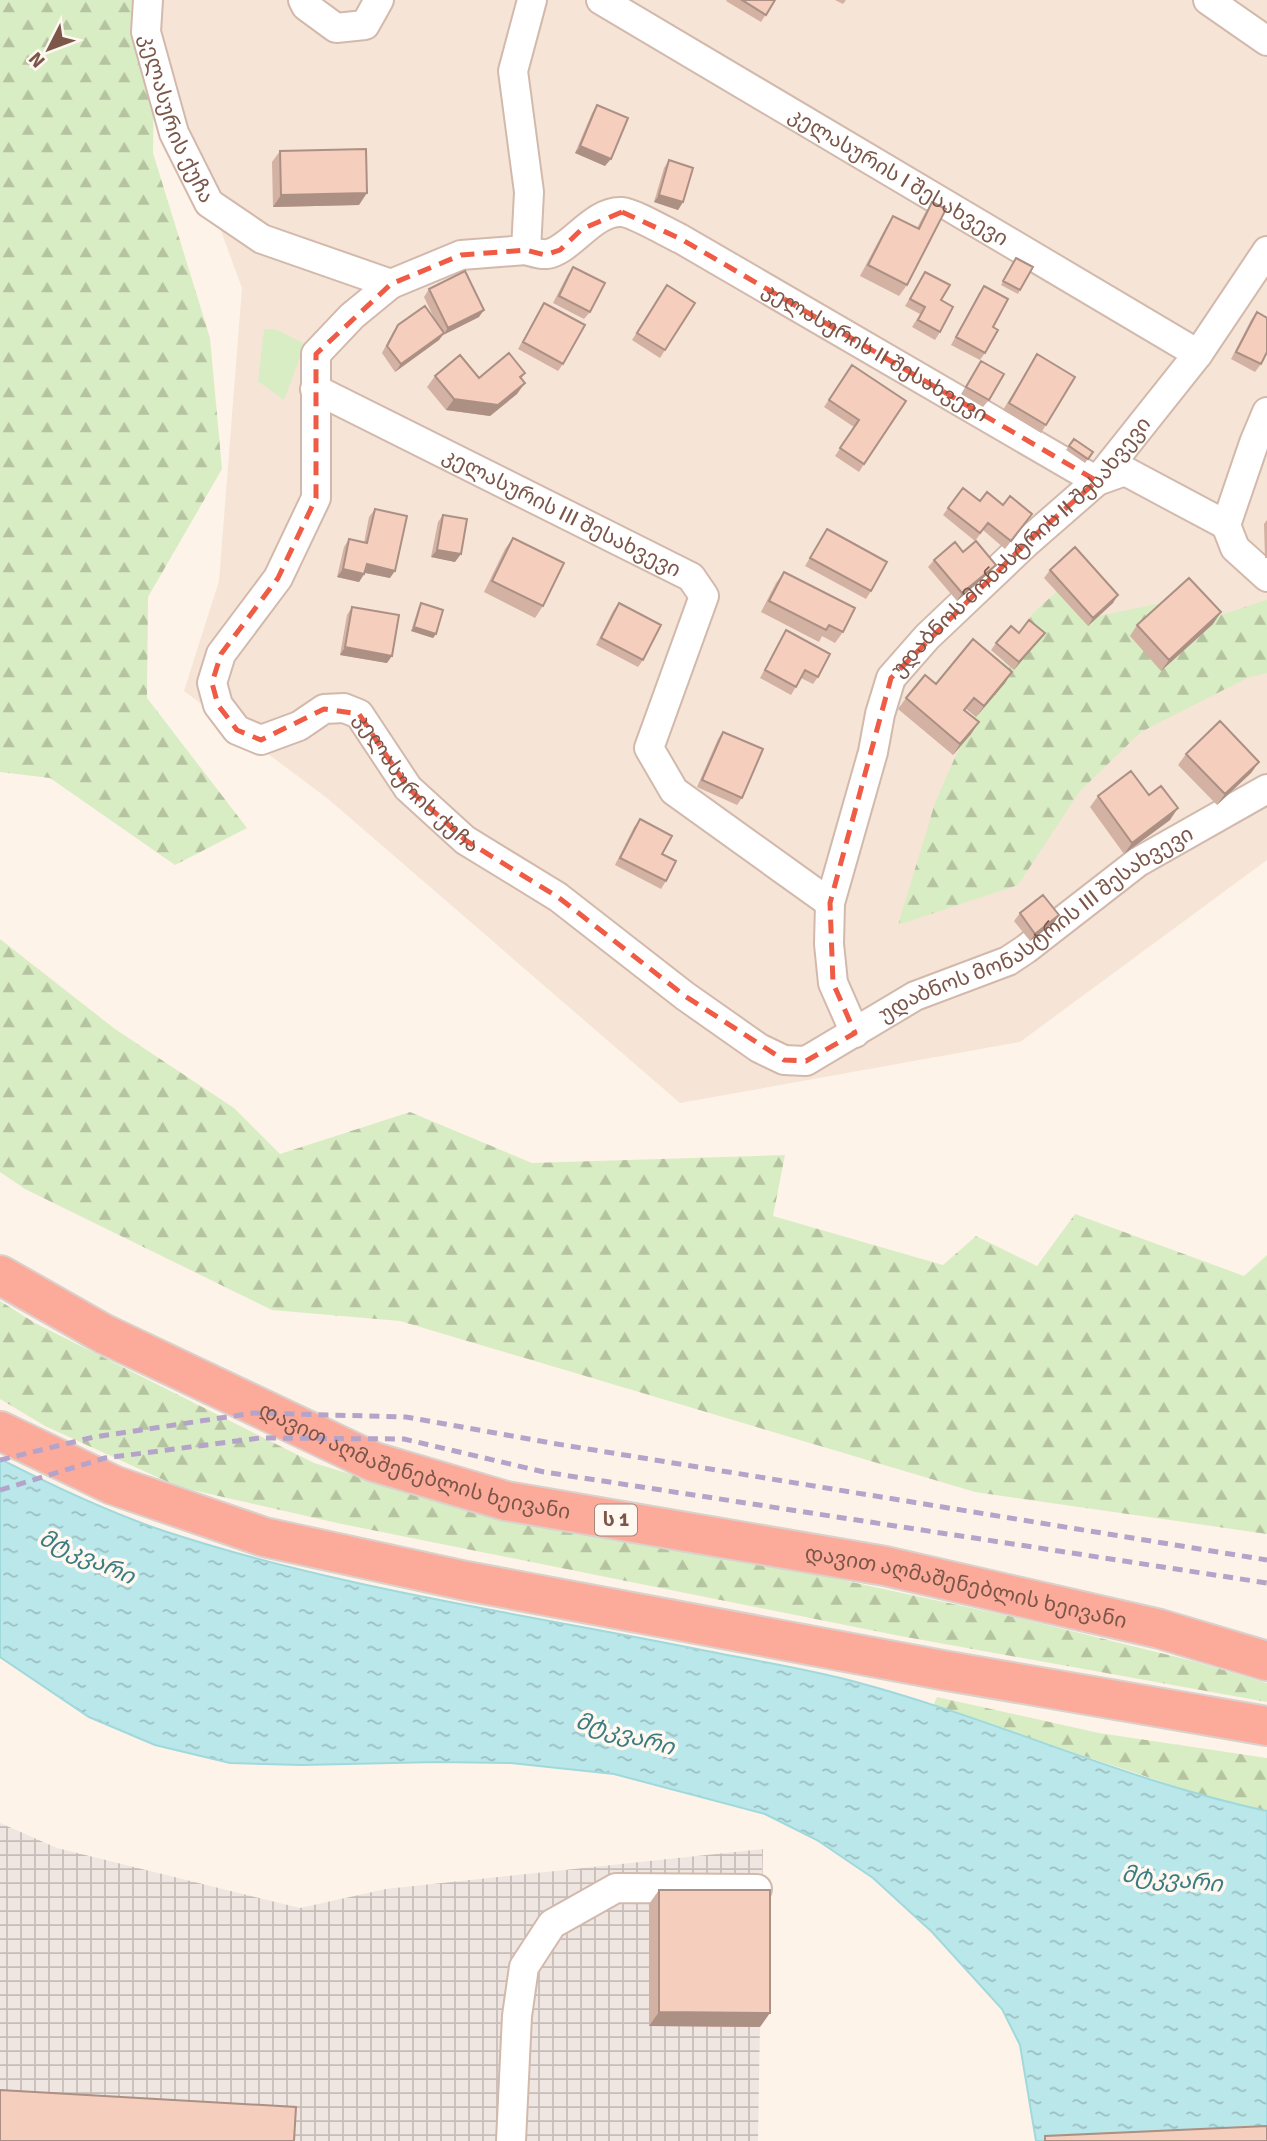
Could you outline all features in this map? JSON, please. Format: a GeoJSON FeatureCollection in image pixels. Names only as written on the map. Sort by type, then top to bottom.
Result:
{"type":"FeatureCollection","features":[{"type":"Feature","properties":{"kind":"highway","name":"დავით აღმაშენებლის ხეივანი"},"geometry":{"type":"LineString","coordinates":[[0,1275],[104,1334],[374,1462],[506,1502],[885,1566],[1160,1629],[1267,1661]]}},
{"type":"Feature","properties":{"kind":"highway"},"geometry":{"type":"LineString","coordinates":[[0,1431],[113,1485],[264,1537],[479,1583],[942,1670],[1257,1725]]}},
{"type":"Feature","properties":{"kind":"street","name":"კელასურის ქუჩა"},"geometry":{"type":"LineString","coordinates":[[148,0],[146,33],[174,133],[209,203],[262,239],[391,284]]}},
{"type":"Feature","properties":{"kind":"street"},"geometry":{"type":"LineString","coordinates":[[303,0],[306,6],[337,28],[365,25],[379,0]]}},
{"type":"Feature","properties":{"kind":"street"},"geometry":{"type":"LineString","coordinates":[[526,250],[529,192],[513,71],[532,0]]}},
{"type":"Feature","properties":{"kind":"street","name":"კელასურის I შესახვევი"},"geometry":{"type":"LineString","coordinates":[[601,0],[1198,354]]}},
{"type":"Feature","properties":{"kind":"street"},"geometry":{"type":"LineString","coordinates":[[1208,0],[1267,41]]}},
{"type":"Feature","properties":{"kind":"street","name":"კელასურის II შესახვევი"},"geometry":{"type":"LineString","coordinates":[[526,250],[545,255],[560,250],[582,229],[610,214],[622,212],[681,239],[1097,481]]}},
{"type":"Feature","properties":{"kind":"street","name":"კელასურის ქუჩა"},"geometry":{"type":"LineString","coordinates":[[526,250],[461,255],[391,284],[352,316],[316,354],[316,498],[278,578],[221,654],[212,683],[219,705],[237,730],[261,740],[299,726],[324,709],[344,708],[359,714],[408,788],[465,840],[558,897],[685,996],[759,1048],[785,1060],[806,1061]]}},
{"type":"Feature","properties":{"kind":"street","name":"უდაბნოს მონასტრის II შესახვევი"},"geometry":{"type":"LineString","coordinates":[[855,1033],[833,983],[829,944],[830,902],[891,678],[928,637],[1026,543],[1097,481],[1198,354],[1267,251]]}},
{"type":"Feature","properties":{"kind":"street","name":"კელასურის III შესახვევი"},"geometry":{"type":"LineString","coordinates":[[316,389],[691,577],[704,596],[649,748],[674,791],[830,902]]}},
{"type":"Feature","properties":{"kind":"street"},"geometry":{"type":"LineString","coordinates":[[1226,524],[1267,412]]}},
{"type":"Feature","properties":{"kind":"street"},"geometry":{"type":"LineString","coordinates":[[1097,481],[1125,471],[1226,524],[1236,548],[1267,577]]}},
{"type":"Feature","properties":{"kind":"street","name":"უდაბნოს მონასტრის III შესახვევი"},"geometry":{"type":"LineString","coordinates":[[806,1061],[915,996],[1008,961],[1138,862],[1267,789]]}},
{"type":"Feature","properties":{"kind":"street"},"geometry":{"type":"LineString","coordinates":[[511,2141],[517,2016],[524,1967],[552,1924],[617,1888],[757,1889]]}},
{"type":"Feature","properties":{"kind":"highlighted area"},"geometry":{"type":"Polygon","coordinates":[[[622,212],[681,239],[1097,481],[1026,543],[891,678],[830,903],[833,983],[855,1033],[806,1061],[784,1060],[685,996],[558,897],[465,840],[408,788],[359,714],[324,709],[261,740],[237,730],[218,705],[212,683],[221,654],[278,578],[316,498],[316,354],[391,284],[461,255],[526,250],[545,255],[560,250],[582,229],[622,212]]]}},
{"type":"Feature","properties":{"kind":"shaded area"},"geometry":{"type":"Polygon","coordinates":[[[136,0],[1267,0],[1267,860],[1020,1042],[680,1103],[327,798],[184,691],[219,581],[242,288],[136,0]]]}},
{"type":"Feature","properties":{"kind":"shaded area"},"geometry":{"type":"Polygon","coordinates":[[[0,1823],[57,1848],[300,1908],[386,1889],[763,1849],[758,2141],[0,2141],[0,1823]]]}},
{"type":"Feature","properties":{"kind":"green space"},"geometry":{"type":"Polygon","coordinates":[[[0,0],[155,0],[153,153],[210,338],[222,469],[148,597],[147,698],[247,828],[175,865],[50,778],[0,772],[0,0]]]}},
{"type":"Feature","properties":{"kind":"green space"},"geometry":{"type":"Polygon","coordinates":[[[264,329],[277,330],[305,344],[284,400],[258,381],[264,329]]]}},
{"type":"Feature","properties":{"kind":"green space"},"geometry":{"type":"Polygon","coordinates":[[[1061,588],[1089,618],[1156,604],[1217,616],[1267,600],[1267,673],[1247,678],[1141,732],[1080,791],[1018,885],[898,925],[935,803],[978,705],[1033,613],[1061,588]]]}},
{"type":"Feature","properties":{"kind":"green space"},"geometry":{"type":"Polygon","coordinates":[[[0,939],[115,1029],[234,1108],[280,1154],[410,1112],[532,1163],[785,1155],[773,1216],[943,1265],[976,1236],[1037,1266],[1075,1214],[1244,1276],[1267,1255],[1267,1534],[975,1492],[400,1321],[272,1310],[25,1189],[0,1172],[0,939]]]}},
{"type":"Feature","properties":{"kind":"green space"},"geometry":{"type":"Polygon","coordinates":[[[0,1301],[35,1323],[314,1463],[499,1519],[805,1572],[1027,1620],[1193,1661],[1267,1683],[1267,1702],[895,1635],[337,1523],[179,1487],[45,1426],[0,1399],[0,1301]]]}},
{"type":"Feature","properties":{"kind":"green space"},"geometry":{"type":"Polygon","coordinates":[[[937,1697],[1099,1733],[1267,1758],[1267,1811],[1217,1800],[933,1706],[937,1697]]]}},
{"type":"Feature","properties":{"kind":"water","name":"მტკვარი"},"geometry":{"type":"Polygon","coordinates":[[[0,1459],[122,1516],[230,1551],[365,1585],[838,1677],[908,1697],[1163,1783],[1267,1811],[1267,2137],[1172,2141],[1036,2141],[1020,2045],[1002,2009],[932,1932],[873,1878],[817,1840],[765,1814],[614,1774],[511,1763],[230,1763],[155,1745],[89,1717],[0,1657],[0,1459]]]}},
{"type":"Feature","properties":{"kind":"building"},"geometry":{"type":"Polygon","coordinates":[[[742,0],[775,0],[766,15],[742,0]]]}},
{"type":"Feature","properties":{"kind":"building"},"geometry":{"type":"Polygon","coordinates":[[[597,105],[628,118],[611,159],[580,146],[597,105]]]}},
{"type":"Feature","properties":{"kind":"building"},"geometry":{"type":"Polygon","coordinates":[[[366,149],[367,193],[281,195],[280,151],[366,149]]]}},
{"type":"Feature","properties":{"kind":"building"},"geometry":{"type":"Polygon","coordinates":[[[669,160],[693,168],[683,202],[659,195],[669,160]]]}},
{"type":"Feature","properties":{"kind":"building"},"geometry":{"type":"Polygon","coordinates":[[[932,202],[946,209],[907,285],[868,265],[893,216],[919,229],[932,202]]]}},
{"type":"Feature","properties":{"kind":"building"},"geometry":{"type":"Polygon","coordinates":[[[1016,258],[1033,267],[1020,290],[1003,281],[1016,258]]]}},
{"type":"Feature","properties":{"kind":"building"},"geometry":{"type":"Polygon","coordinates":[[[573,267],[605,283],[590,312],[559,296],[573,267]]]}},
{"type":"Feature","properties":{"kind":"building"},"geometry":{"type":"Polygon","coordinates":[[[465,271],[484,310],[448,328],[429,289],[465,271]]]}},
{"type":"Feature","properties":{"kind":"building"},"geometry":{"type":"Polygon","coordinates":[[[925,272],[950,285],[941,300],[953,307],[940,332],[918,320],[925,307],[910,299],[925,272]]]}},
{"type":"Feature","properties":{"kind":"building"},"geometry":{"type":"Polygon","coordinates":[[[667,285],[695,303],[665,350],[637,333],[667,285]]]}},
{"type":"Feature","properties":{"kind":"building"},"geometry":{"type":"Polygon","coordinates":[[[984,286],[1008,299],[993,327],[998,330],[985,353],[956,337],[984,286]]]}},
{"type":"Feature","properties":{"kind":"building"},"geometry":{"type":"Polygon","coordinates":[[[544,303],[585,325],[563,364],[523,342],[544,303]]]}},
{"type":"Feature","properties":{"kind":"building"},"geometry":{"type":"Polygon","coordinates":[[[425,306],[444,333],[401,364],[387,346],[398,325],[425,306]]]}},
{"type":"Feature","properties":{"kind":"building"},"geometry":{"type":"Polygon","coordinates":[[[1257,312],[1267,318],[1267,352],[1261,364],[1236,352],[1257,312]]]}},
{"type":"Feature","properties":{"kind":"building"},"geometry":{"type":"Polygon","coordinates":[[[509,353],[525,373],[520,377],[525,383],[498,405],[454,399],[435,376],[460,355],[479,378],[509,353]]]}},
{"type":"Feature","properties":{"kind":"building"},"geometry":{"type":"Polygon","coordinates":[[[1037,354],[1075,377],[1046,425],[1009,403],[1037,354]]]}},
{"type":"Feature","properties":{"kind":"building"},"geometry":{"type":"Polygon","coordinates":[[[981,361],[1004,374],[989,400],[966,387],[981,361]]]}},
{"type":"Feature","properties":{"kind":"building"},"geometry":{"type":"Polygon","coordinates":[[[852,365],[906,401],[864,464],[840,448],[859,420],[829,400],[852,365]]]}},
{"type":"Feature","properties":{"kind":"building"},"geometry":{"type":"Polygon","coordinates":[[[1074,439],[1093,452],[1088,459],[1069,446],[1074,439]]]}},
{"type":"Feature","properties":{"kind":"building"},"geometry":{"type":"Polygon","coordinates":[[[963,488],[980,501],[987,492],[1003,505],[1010,496],[1032,514],[1011,541],[988,523],[980,533],[948,508],[963,488]]]}},
{"type":"Feature","properties":{"kind":"building"},"geometry":{"type":"Polygon","coordinates":[[[375,509],[407,516],[395,571],[367,564],[364,574],[343,569],[349,539],[367,543],[375,509]]]}},
{"type":"Feature","properties":{"kind":"building"},"geometry":{"type":"Polygon","coordinates":[[[443,515],[467,519],[461,554],[437,550],[443,515]]]}},
{"type":"Feature","properties":{"kind":"building"},"geometry":{"type":"Polygon","coordinates":[[[827,529],[887,562],[871,591],[810,558],[827,529]]]}},
{"type":"Feature","properties":{"kind":"building"},"geometry":{"type":"Polygon","coordinates":[[[513,538],[564,563],[543,606],[492,581],[513,538]]]}},
{"type":"Feature","properties":{"kind":"building"},"geometry":{"type":"Polygon","coordinates":[[[976,541],[996,565],[962,593],[934,560],[955,542],[963,552],[976,541]]]}},
{"type":"Feature","properties":{"kind":"building"},"geometry":{"type":"Polygon","coordinates":[[[1075,547],[1118,595],[1093,618],[1050,570],[1075,547]]]}},
{"type":"Feature","properties":{"kind":"building"},"geometry":{"type":"Polygon","coordinates":[[[784,572],[855,608],[843,632],[829,625],[826,630],[769,601],[784,572]]]}},
{"type":"Feature","properties":{"kind":"building"},"geometry":{"type":"Polygon","coordinates":[[[1189,578],[1221,612],[1169,660],[1137,625],[1189,578]]]}},
{"type":"Feature","properties":{"kind":"building"},"geometry":{"type":"Polygon","coordinates":[[[421,603],[443,610],[436,634],[414,627],[421,603]]]}},
{"type":"Feature","properties":{"kind":"building"},"geometry":{"type":"Polygon","coordinates":[[[619,603],[661,625],[643,660],[601,638],[619,603]]]}},
{"type":"Feature","properties":{"kind":"building"},"geometry":{"type":"Polygon","coordinates":[[[352,607],[399,615],[392,656],[345,647],[352,607]]]}},
{"type":"Feature","properties":{"kind":"building"},"geometry":{"type":"Polygon","coordinates":[[[1029,620],[1045,633],[1019,662],[996,643],[1011,626],[1019,633],[1029,620]]]}},
{"type":"Feature","properties":{"kind":"building"},"geometry":{"type":"Polygon","coordinates":[[[786,630],[830,654],[818,677],[805,670],[796,687],[765,670],[786,630]]]}},
{"type":"Feature","properties":{"kind":"building"},"geometry":{"type":"Polygon","coordinates":[[[973,639],[1012,672],[984,706],[974,698],[964,710],[979,722],[960,744],[906,698],[925,675],[936,684],[973,639]]]}},
{"type":"Feature","properties":{"kind":"building"},"geometry":{"type":"Polygon","coordinates":[[[1220,721],[1259,762],[1225,794],[1186,754],[1220,721]]]}},
{"type":"Feature","properties":{"kind":"building"},"geometry":{"type":"Polygon","coordinates":[[[723,732],[763,749],[742,798],[702,780],[723,732]]]}},
{"type":"Feature","properties":{"kind":"building"},"geometry":{"type":"Polygon","coordinates":[[[1131,771],[1149,795],[1161,786],[1178,808],[1132,843],[1098,796],[1131,771]]]}},
{"type":"Feature","properties":{"kind":"building"},"geometry":{"type":"Polygon","coordinates":[[[640,819],[672,836],[662,854],[676,861],[666,881],[620,858],[640,819]]]}},
{"type":"Feature","properties":{"kind":"building"},"geometry":{"type":"Polygon","coordinates":[[[1043,895],[1059,915],[1035,934],[1020,913],[1043,895]]]}},
{"type":"Feature","properties":{"kind":"building"},"geometry":{"type":"Polygon","coordinates":[[[659,1890],[770,1890],[770,2013],[659,2012],[659,1890]]]}},
{"type":"Feature","properties":{"kind":"building"},"geometry":{"type":"Polygon","coordinates":[[[0,2090],[296,2107],[294,2141],[0,2141],[0,2090]]]}},
{"type":"Feature","properties":{"kind":"building"},"geometry":{"type":"Polygon","coordinates":[[[1267,2126],[1267,2141],[1045,2141],[1045,2136],[1267,2126]]]}},
{"type":"Feature","properties":{"kind":"railway"},"geometry":{"type":"LineString","coordinates":[[0,1460],[94,1437],[254,1413],[406,1417],[1267,1560]]}},
{"type":"Feature","properties":{"kind":"railway"},"geometry":{"type":"LineString","coordinates":[[0,1490],[105,1458],[260,1438],[404,1439],[544,1472],[1267,1583]]}}]}
